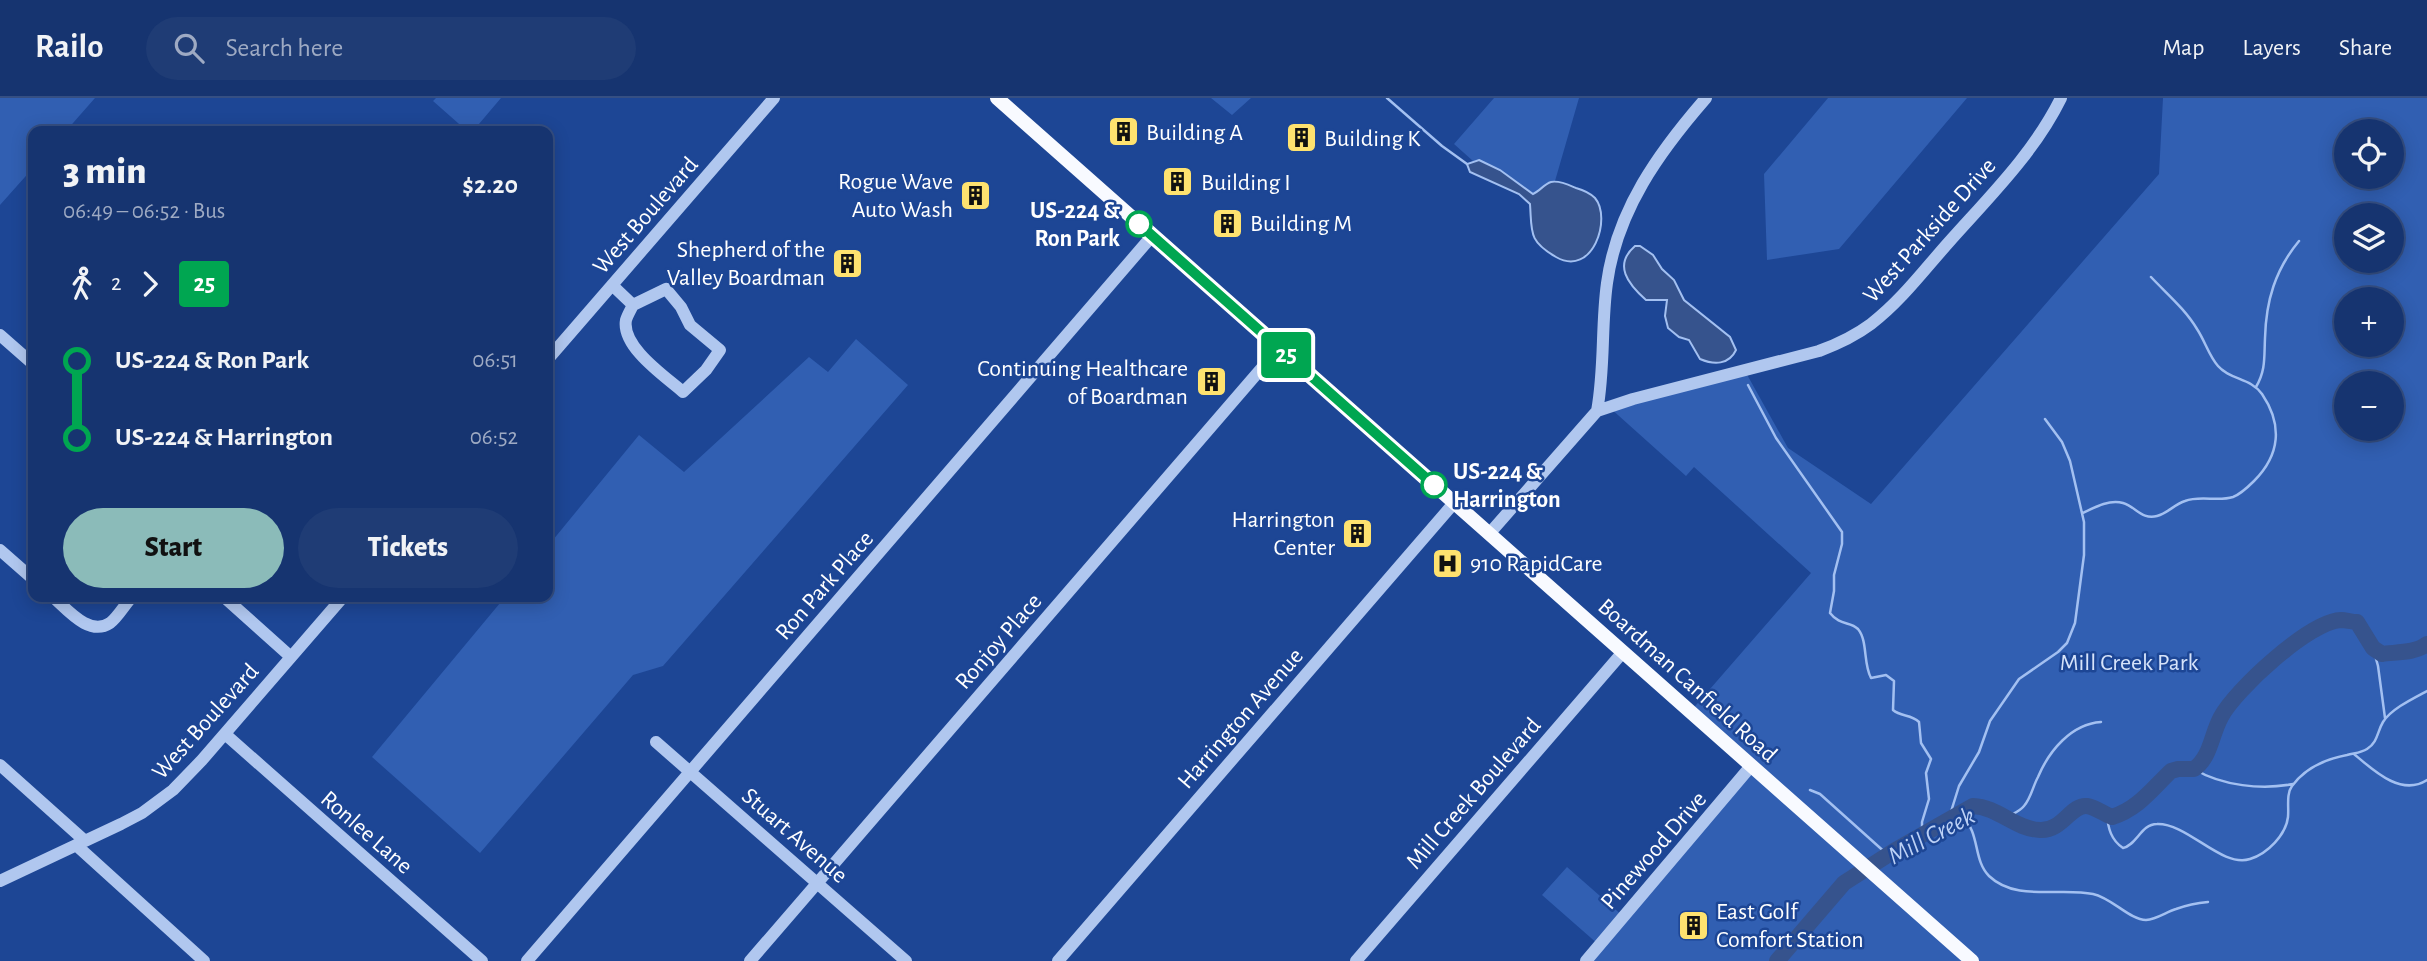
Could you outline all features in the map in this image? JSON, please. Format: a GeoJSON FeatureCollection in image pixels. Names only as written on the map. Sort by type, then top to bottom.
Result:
{"type":"FeatureCollection","features":[{"type":"Feature","properties":{"kind":"main road","name":"Boardman Canfield Road"},"geometry":{"type":"LineString","coordinates":[[997,98],[1972,961]]}},
{"type":"Feature","properties":{"kind":"street","name":"West Boulevard"},"geometry":{"type":"LineString","coordinates":[[553,353],[774,98]]}},
{"type":"Feature","properties":{"kind":"street"},"geometry":{"type":"LineString","coordinates":[[1489,534],[1597,411],[1603,370],[1607,282],[1616,241],[1647,173],[1663,149],[1706,98]]}},
{"type":"Feature","properties":{"kind":"street","name":"West Parkside Drive"},"geometry":{"type":"LineString","coordinates":[[1597,411],[1633,399],[1819,351],[1869,326],[1903,295],[2005,179],[2046,124],[2061,98]]}},
{"type":"Feature","properties":{"kind":"street","name":"Ron Park Place"},"geometry":{"type":"LineString","coordinates":[[527,961],[1152,236]]}},
{"type":"Feature","properties":{"kind":"street"},"geometry":{"type":"LineString","coordinates":[[612,285],[633,305]]}},
{"type":"Feature","properties":{"kind":"street"},"geometry":{"type":"LineString","coordinates":[[666,289],[681,307],[690,325],[720,350],[706,370],[683,392],[640,355],[627,336],[626,320],[633,305],[666,289]]}},
{"type":"Feature","properties":{"kind":"street"},"geometry":{"type":"LineString","coordinates":[[0,335],[28,360]]}},
{"type":"Feature","properties":{"kind":"street","name":"Ronjoy Place"},"geometry":{"type":"LineString","coordinates":[[750,961],[1279,348]]}},
{"type":"Feature","properties":{"kind":"street","name":"Harrington Avenue"},"geometry":{"type":"LineString","coordinates":[[1058,961],[1454,503]]}},
{"type":"Feature","properties":{"kind":"street"},"geometry":{"type":"LineString","coordinates":[[0,550],[28,575]]}},
{"type":"Feature","properties":{"kind":"street"},"geometry":{"type":"LineString","coordinates":[[59,602],[84,624],[95,627],[109,623],[128,602]]}},
{"type":"Feature","properties":{"kind":"street"},"geometry":{"type":"LineString","coordinates":[[230,602],[291,657]]}},
{"type":"Feature","properties":{"kind":"street","name":"West Boulevard"},"geometry":{"type":"LineString","coordinates":[[0,881],[131,819],[161,801],[189,775],[339,602]]}},
{"type":"Feature","properties":{"kind":"street","name":"Mill Creek Boulevard"},"geometry":{"type":"LineString","coordinates":[[1356,961],[1623,652]]}},
{"type":"Feature","properties":{"kind":"street","name":"Ronlee Lane"},"geometry":{"type":"LineString","coordinates":[[225,734],[482,961]]}},
{"type":"Feature","properties":{"kind":"street","name":"Stuart Avenue"},"geometry":{"type":"LineString","coordinates":[[656,742],[906,961]]}},
{"type":"Feature","properties":{"kind":"street"},"geometry":{"type":"LineString","coordinates":[[0,765],[204,961]]}},
{"type":"Feature","properties":{"kind":"street","name":"Pinewood Drive"},"geometry":{"type":"LineString","coordinates":[[1586,961],[1752,766]]}},
{"type":"Feature","properties":{"kind":"green space"},"geometry":{"type":"Polygon","coordinates":[[[0,98],[95,98],[70,126],[28,126],[28,174],[0,205],[0,98]]]}},
{"type":"Feature","properties":{"kind":"green space"},"geometry":{"type":"Polygon","coordinates":[[[436,98],[501,98],[477,126],[461,126],[433,101],[436,98]]]}},
{"type":"Feature","properties":{"kind":"green space"},"geometry":{"type":"Polygon","coordinates":[[[1211,98],[1251,98],[1232,115],[1211,98]]]}},
{"type":"Feature","properties":{"kind":"green space"},"geometry":{"type":"Polygon","coordinates":[[[1494,98],[1579,98],[1555,181],[1533,194],[1500,170],[1479,160],[1473,161],[1454,144],[1494,98]]]}},
{"type":"Feature","properties":{"kind":"green space"},"geometry":{"type":"Polygon","coordinates":[[[1828,98],[1967,98],[1839,249],[1767,260],[1764,174],[1828,98]]]}},
{"type":"Feature","properties":{"kind":"green space","name":"Mill Creek Park"},"geometry":{"type":"Polygon","coordinates":[[[2163,98],[2427,98],[2427,961],[1586,961],[1599,945],[1542,895],[1567,867],[1624,917],[1751,766],[1690,712],[1811,573],[1694,467],[1686,476],[1609,407],[1745,371],[1788,448],[1871,504],[2159,174],[2163,98]]]}},
{"type":"Feature","properties":{"kind":"green space"},"geometry":{"type":"Polygon","coordinates":[[[856,339],[908,385],[663,666],[633,675],[480,853],[372,757],[501,602],[553,602],[553,540],[639,435],[684,472],[809,357],[828,372],[856,339]]]}},
{"type":"Feature","properties":{"kind":"shaded area"},"geometry":{"type":"Polygon","coordinates":[[[1479,160],[1500,170],[1533,194],[1551,182],[1557,182],[1593,196],[1600,207],[1601,219],[1596,243],[1589,253],[1580,259],[1569,261],[1556,257],[1540,246],[1533,235],[1530,204],[1519,194],[1470,172],[1467,164],[1479,160]]]}},
{"type":"Feature","properties":{"kind":"shaded area"},"geometry":{"type":"Polygon","coordinates":[[[1635,246],[1640,246],[1653,255],[1662,269],[1674,280],[1684,300],[1730,337],[1736,350],[1729,359],[1716,363],[1700,359],[1689,340],[1679,337],[1668,328],[1665,316],[1667,300],[1646,300],[1626,274],[1625,260],[1635,246]]]}},
{"type":"Feature","properties":{"kind":"waterway"},"geometry":{"type":"LineString","coordinates":[[1387,98],[1467,164]]}},
{"type":"Feature","properties":{"kind":"waterway"},"geometry":{"type":"LineString","coordinates":[[2256,387],[2263,369],[2267,311],[2273,286],[2299,241]]}},
{"type":"Feature","properties":{"kind":"waterway"},"geometry":{"type":"LineString","coordinates":[[2083,513],[2103,504],[2118,502],[2152,517],[2191,499],[2233,497],[2247,488],[2263,471],[2273,450],[2276,428],[2262,394],[2252,385],[2228,374],[2218,366],[2192,322],[2151,277]]}},
{"type":"Feature","properties":{"kind":"waterway"},"geometry":{"type":"LineString","coordinates":[[1748,385],[1776,438],[1842,532],[1830,613],[1837,620],[1858,629],[1871,678],[1886,675],[1894,681],[1893,710],[1919,722],[1921,743],[1931,759],[1926,773],[1929,799],[1922,822],[1922,835]]}},
{"type":"Feature","properties":{"kind":"waterway"},"geometry":{"type":"LineString","coordinates":[[1949,818],[1959,786],[1979,752],[1990,721],[2019,679],[2067,643],[2075,623],[2084,555],[2084,522],[2070,461],[2062,442],[2045,419]]}},
{"type":"Feature","properties":{"kind":"waterway","name":"Mill Creek"},"geometry":{"type":"LineString","coordinates":[[1777,961],[1844,883],[1973,806],[1991,810],[2022,826],[2040,830],[2055,826],[2081,806],[2112,817],[2130,809],[2171,771],[2194,769],[2200,764],[2221,717],[2241,691],[2293,644],[2328,623],[2341,620],[2357,622],[2373,648],[2382,654],[2412,651],[2427,644]]}},
{"type":"Feature","properties":{"kind":"waterway"},"geometry":{"type":"LineString","coordinates":[[2373,648],[2385,718]]}},
{"type":"Feature","properties":{"kind":"waterway"},"geometry":{"type":"LineString","coordinates":[[2107,815],[2111,833],[2123,848],[2132,843],[2147,827],[2157,824],[2181,830],[2228,857],[2250,859],[2269,848],[2280,837],[2288,817],[2289,793],[2297,780],[2324,762],[2367,749],[2391,713],[2427,691]]}},
{"type":"Feature","properties":{"kind":"waterway"},"geometry":{"type":"LineString","coordinates":[[2006,818],[2026,803],[2048,758],[2062,740],[2080,728],[2101,722]]}},
{"type":"Feature","properties":{"kind":"waterway"},"geometry":{"type":"LineString","coordinates":[[2354,754],[2379,774],[2397,783],[2407,785],[2427,780]]}},
{"type":"Feature","properties":{"kind":"waterway"},"geometry":{"type":"LineString","coordinates":[[2194,769],[2205,775],[2242,785],[2268,787],[2293,784]]}},
{"type":"Feature","properties":{"kind":"waterway"},"geometry":{"type":"LineString","coordinates":[[1810,790],[1820,794],[1888,855]]}},
{"type":"Feature","properties":{"kind":"waterway"},"geometry":{"type":"LineString","coordinates":[[1961,812],[1972,831],[1985,871],[2000,884],[2012,889],[2093,894],[2146,920],[2184,906],[2208,902]]}},
{"type":"Feature","properties":{"kind":"bus line","name":"25"},"geometry":{"type":"LineString","coordinates":[[1139,224],[1434,485]]}},
{"type":"Feature","properties":{"kind":"place","name":"Building A"},"geometry":{"type":"Point","coordinates":[1123,132]}},
{"type":"Feature","properties":{"kind":"place","name":"Building K"},"geometry":{"type":"Point","coordinates":[1301,138]}},
{"type":"Feature","properties":{"kind":"place","name":"Building I"},"geometry":{"type":"Point","coordinates":[1178,182]}},
{"type":"Feature","properties":{"kind":"place","name":"Rogue Wave Auto Wash"},"geometry":{"type":"Point","coordinates":[976,195]}},
{"type":"Feature","properties":{"kind":"place","name":"Building M"},"geometry":{"type":"Point","coordinates":[1227,223]}},
{"type":"Feature","properties":{"kind":"place","name":"US-224 & Ron Park"},"geometry":{"type":"Point","coordinates":[1139,224]}},
{"type":"Feature","properties":{"kind":"place","name":"Shepherd of the Valley Boardman"},"geometry":{"type":"Point","coordinates":[848,263]}},
{"type":"Feature","properties":{"kind":"place","name":"Continuing Healthcare of Boardman"},"geometry":{"type":"Point","coordinates":[1211,382]}},
{"type":"Feature","properties":{"kind":"place","name":"US-224 & Harrington"},"geometry":{"type":"Point","coordinates":[1434,485]}},
{"type":"Feature","properties":{"kind":"place","name":"Harrington Center"},"geometry":{"type":"Point","coordinates":[1358,533]}},
{"type":"Feature","properties":{"kind":"place","name":"910 RapidCare"},"geometry":{"type":"Point","coordinates":[1447,563]}},
{"type":"Feature","properties":{"kind":"place","name":"East Golf Comfort Station"},"geometry":{"type":"Point","coordinates":[1693,925]}}]}
